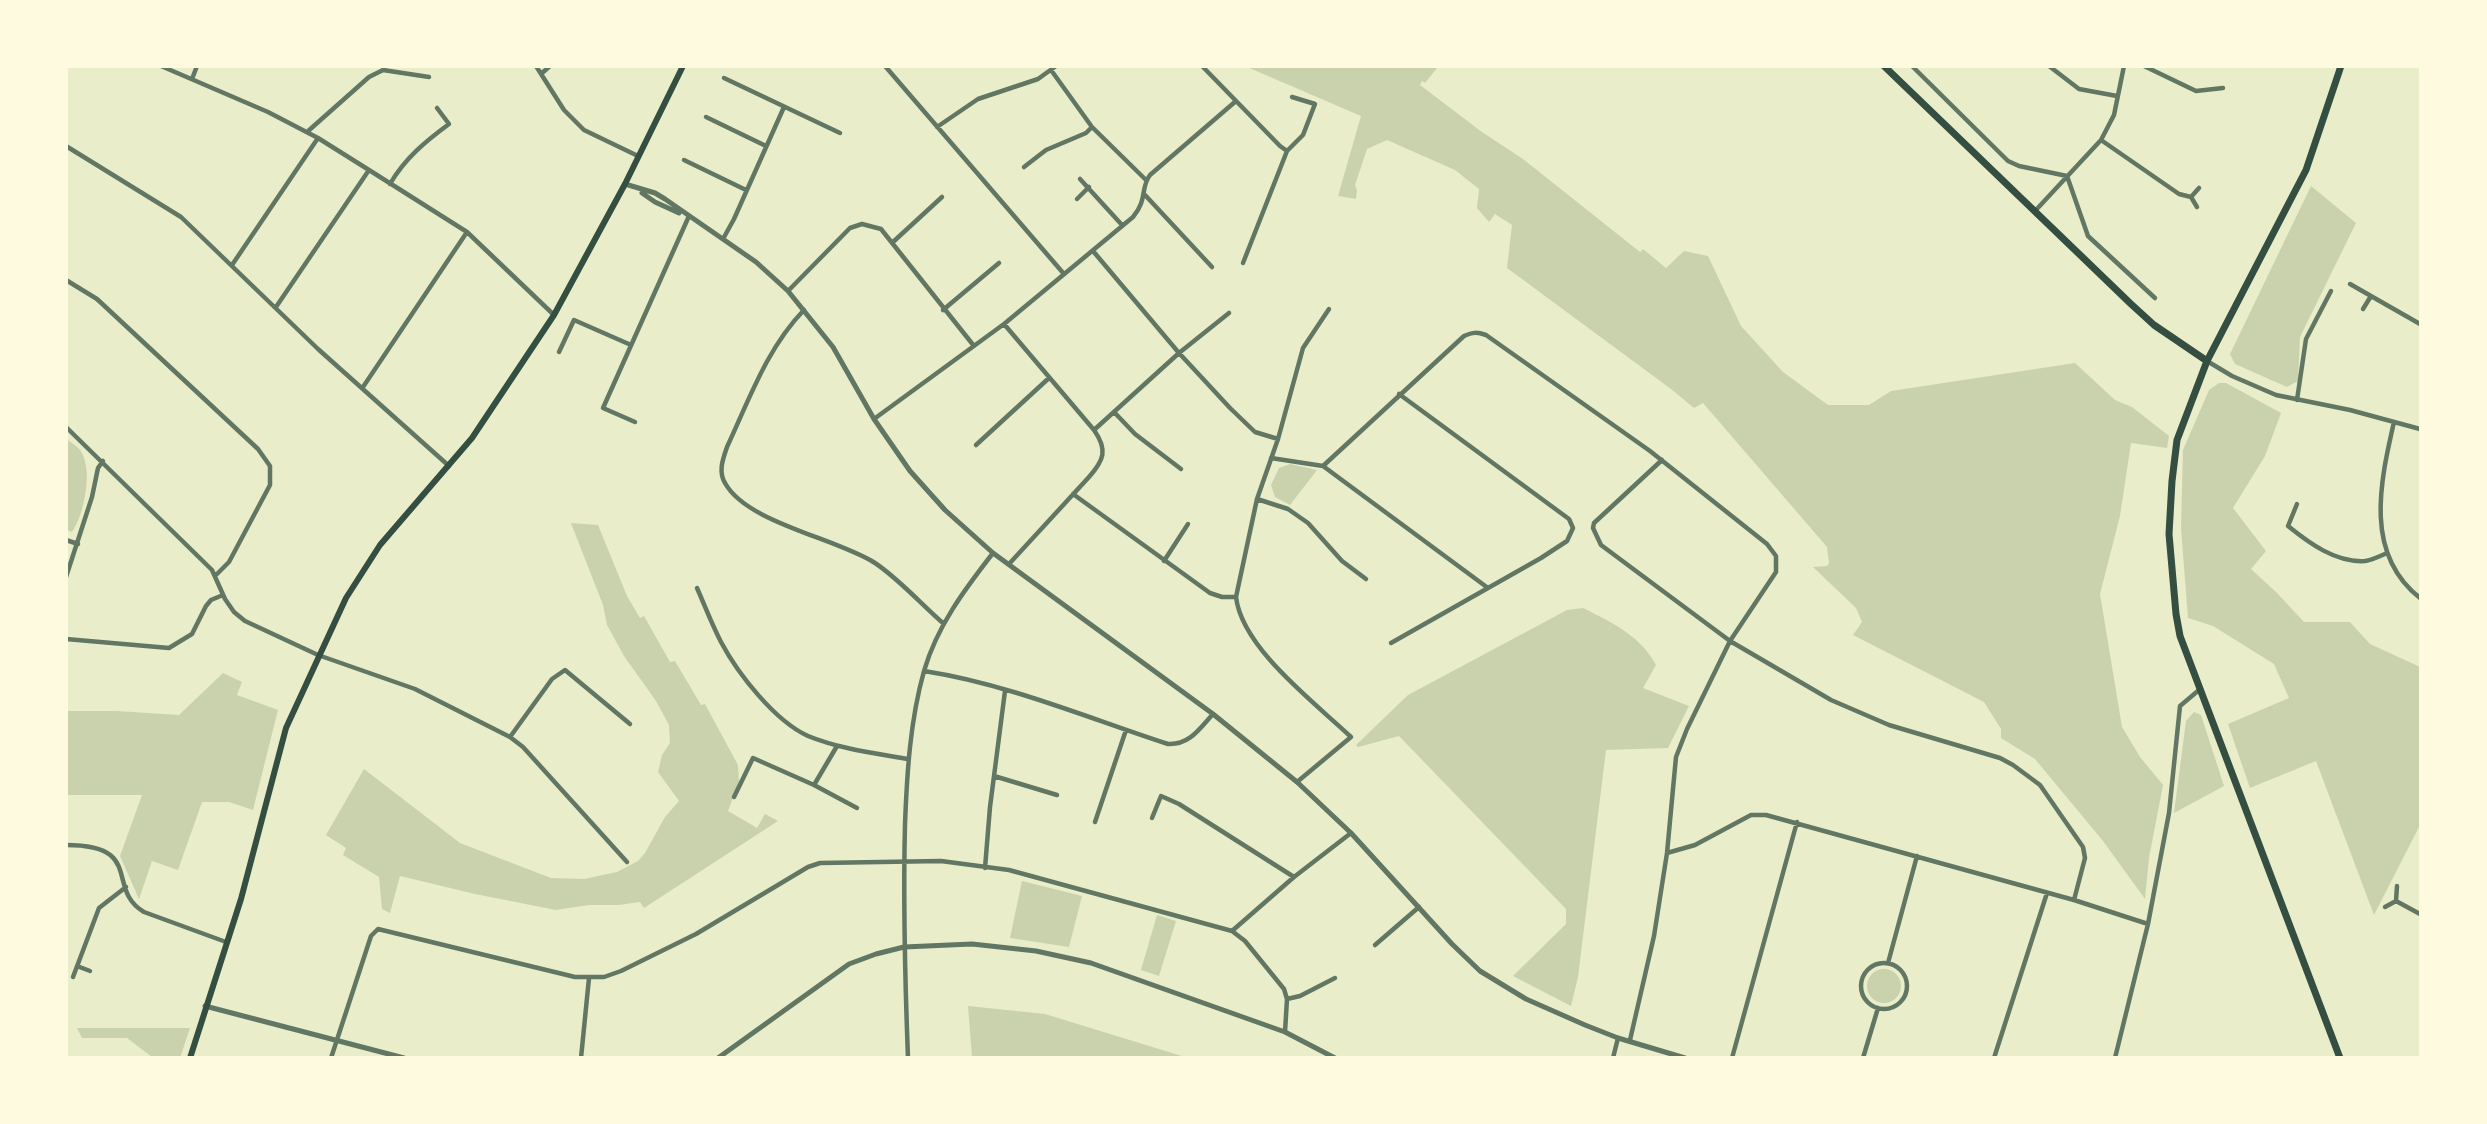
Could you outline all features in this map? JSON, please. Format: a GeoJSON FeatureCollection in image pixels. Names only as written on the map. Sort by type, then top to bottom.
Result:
{"type":"FeatureCollection","features":[{"type":"Feature","properties":{"kind":"main road"},"geometry":{"type":"LineString","coordinates":[[190,1058],[241,899],[286,728],[346,598],[380,545],[472,438],[554,315],[625,184],[683,66]]}},
{"type":"Feature","properties":{"kind":"main road"},"geometry":{"type":"LineString","coordinates":[[1884,66],[2131,304],[2154,325],[2207,362]]}},
{"type":"Feature","properties":{"kind":"main road"},"geometry":{"type":"LineString","coordinates":[[2340,1058],[2180,636],[2169,534],[2177,440],[2207,362],[2306,170],[2341,66]]}},
{"type":"Feature","properties":{"kind":"street"},"geometry":{"type":"LineString","coordinates":[[160,66],[268,112],[318,138],[369,170],[467,232],[554,315]]}},
{"type":"Feature","properties":{"kind":"street"},"geometry":{"type":"LineString","coordinates":[[192,79],[197,66]]}},
{"type":"Feature","properties":{"kind":"street"},"geometry":{"type":"LineString","coordinates":[[536,66],[564,110],[584,130],[639,156]]}},
{"type":"Feature","properties":{"kind":"street"},"geometry":{"type":"LineString","coordinates":[[541,74],[550,66]]}},
{"type":"Feature","properties":{"kind":"street"},"geometry":{"type":"LineString","coordinates":[[885,66],[1017,216],[1064,274]]}},
{"type":"Feature","properties":{"kind":"street"},"geometry":{"type":"LineString","coordinates":[[937,127],[978,99],[1038,79],[1056,66]]}},
{"type":"Feature","properties":{"kind":"street"},"geometry":{"type":"LineString","coordinates":[[1202,66],[1287,151]]}},
{"type":"Feature","properties":{"kind":"street"},"geometry":{"type":"LineString","coordinates":[[1912,66],[2008,161],[2019,166],[2067,176]]}},
{"type":"Feature","properties":{"kind":"street"},"geometry":{"type":"LineString","coordinates":[[2049,66],[2079,89],[2118,96]]}},
{"type":"Feature","properties":{"kind":"street"},"geometry":{"type":"LineString","coordinates":[[2035,211],[2101,140],[2114,115],[2124,66]]}},
{"type":"Feature","properties":{"kind":"street"},"geometry":{"type":"LineString","coordinates":[[2144,66],[2196,91],[2223,88]]}},
{"type":"Feature","properties":{"kind":"street"},"geometry":{"type":"LineString","coordinates":[[307,132],[369,77],[383,70],[429,77]]}},
{"type":"Feature","properties":{"kind":"street"},"geometry":{"type":"LineString","coordinates":[[1051,70],[1092,127],[1146,180]]}},
{"type":"Feature","properties":{"kind":"street"},"geometry":{"type":"LineString","coordinates":[[724,78],[840,133]]}},
{"type":"Feature","properties":{"kind":"street"},"geometry":{"type":"LineString","coordinates":[[1243,263],[1287,151],[1303,135],[1315,104],[1292,97]]}},
{"type":"Feature","properties":{"kind":"street"},"geometry":{"type":"LineString","coordinates":[[874,419],[1004,324],[1093,251],[1141,208],[1146,180],[1159,166],[1237,101]]}},
{"type":"Feature","properties":{"kind":"street"},"geometry":{"type":"LineString","coordinates":[[723,239],[784,107]]}},
{"type":"Feature","properties":{"kind":"street"},"geometry":{"type":"LineString","coordinates":[[390,184],[399,168],[413,153],[449,124],[437,108]]}},
{"type":"Feature","properties":{"kind":"street"},"geometry":{"type":"LineString","coordinates":[[706,117],[766,146]]}},
{"type":"Feature","properties":{"kind":"street"},"geometry":{"type":"LineString","coordinates":[[1024,167],[1046,150],[1086,134],[1092,127]]}},
{"type":"Feature","properties":{"kind":"street"},"geometry":{"type":"LineString","coordinates":[[232,265],[318,138]]}},
{"type":"Feature","properties":{"kind":"street"},"geometry":{"type":"LineString","coordinates":[[2101,140],[2179,194],[2191,197],[2197,207]]}},
{"type":"Feature","properties":{"kind":"street"},"geometry":{"type":"LineString","coordinates":[[66,146],[181,217],[449,467]]}},
{"type":"Feature","properties":{"kind":"street"},"geometry":{"type":"LineString","coordinates":[[684,160],[746,191]]}},
{"type":"Feature","properties":{"kind":"street"},"geometry":{"type":"LineString","coordinates":[[276,307],[369,170]]}},
{"type":"Feature","properties":{"kind":"street"},"geometry":{"type":"LineString","coordinates":[[2067,176],[2088,236],[2155,298]]}},
{"type":"Feature","properties":{"kind":"street"},"geometry":{"type":"LineString","coordinates":[[1080,179],[1122,225]]}},
{"type":"Feature","properties":{"kind":"street"},"geometry":{"type":"LineString","coordinates":[[625,184],[655,194],[689,216],[756,262],[788,291],[833,347],[874,419],[910,471],[945,510],[993,552],[1213,713],[1297,782],[1351,833],[1480,971],[1526,999],[1618,1038],[1685,1058]]}},
{"type":"Feature","properties":{"kind":"street"},"geometry":{"type":"LineString","coordinates":[[1077,199],[1088,187]]}},
{"type":"Feature","properties":{"kind":"street"},"geometry":{"type":"LineString","coordinates":[[2191,197],[2199,188]]}},
{"type":"Feature","properties":{"kind":"street"},"geometry":{"type":"LineString","coordinates":[[1145,195],[1212,267]]}},
{"type":"Feature","properties":{"kind":"street"},"geometry":{"type":"LineString","coordinates":[[893,242],[942,198]]}},
{"type":"Feature","properties":{"kind":"street"},"geometry":{"type":"LineString","coordinates":[[635,422],[603,408],[689,216]]}},
{"type":"Feature","properties":{"kind":"street"},"geometry":{"type":"LineString","coordinates":[[788,291],[850,228],[862,224],[881,229],[974,346]]}},
{"type":"Feature","properties":{"kind":"street"},"geometry":{"type":"LineString","coordinates":[[363,387],[467,232]]}},
{"type":"Feature","properties":{"kind":"street"},"geometry":{"type":"LineString","coordinates":[[1093,251],[1179,354],[1255,432],[1278,439]]}},
{"type":"Feature","properties":{"kind":"street"},"geometry":{"type":"LineString","coordinates":[[943,310],[999,263]]}},
{"type":"Feature","properties":{"kind":"street"},"geometry":{"type":"LineString","coordinates":[[66,280],[103,303],[258,449],[270,467],[271,485],[229,562],[215,576]]}},
{"type":"Feature","properties":{"kind":"street"},"geometry":{"type":"LineString","coordinates":[[2350,284],[2420,324]]}},
{"type":"Feature","properties":{"kind":"street"},"geometry":{"type":"LineString","coordinates":[[2297,400],[2306,339],[2331,291]]}},
{"type":"Feature","properties":{"kind":"street"},"geometry":{"type":"LineString","coordinates":[[2363,309],[2371,296]]}},
{"type":"Feature","properties":{"kind":"street"},"geometry":{"type":"LineString","coordinates":[[804,310],[774,348],[727,447],[722,462],[725,483],[763,515],[827,540],[875,564],[944,624]]}},
{"type":"Feature","properties":{"kind":"street"},"geometry":{"type":"LineString","coordinates":[[1297,782],[1351,737],[1255,644],[1240,618],[1236,597],[1257,499],[1278,439],[1303,348],[1329,310]]}},
{"type":"Feature","properties":{"kind":"street"},"geometry":{"type":"LineString","coordinates":[[1094,430],[1229,313]]}},
{"type":"Feature","properties":{"kind":"street"},"geometry":{"type":"LineString","coordinates":[[559,352],[574,320],[631,345]]}},
{"type":"Feature","properties":{"kind":"street"},"geometry":{"type":"LineString","coordinates":[[1004,324],[1094,430],[1102,441],[1103,453],[1099,465],[1009,564]]}},
{"type":"Feature","properties":{"kind":"street"},"geometry":{"type":"LineString","coordinates":[[1323,466],[1399,394],[1464,336],[1472,332],[1486,335],[1662,460],[1767,544],[1776,556],[1776,572],[1730,641],[1678,748],[1667,853],[1654,936],[1630,1040]]}},
{"type":"Feature","properties":{"kind":"street"},"geometry":{"type":"LineString","coordinates":[[2207,362],[2260,390],[2420,429]]}},
{"type":"Feature","properties":{"kind":"street"},"geometry":{"type":"LineString","coordinates":[[976,445],[1049,378]]}},
{"type":"Feature","properties":{"kind":"street"},"geometry":{"type":"LineString","coordinates":[[1391,643],[1567,541],[1573,528],[1569,519],[1399,394]]}},
{"type":"Feature","properties":{"kind":"street"},"geometry":{"type":"LineString","coordinates":[[1115,412],[1135,434],[1181,469]]}},
{"type":"Feature","properties":{"kind":"street"},"geometry":{"type":"LineString","coordinates":[[2393,422],[2379,497],[2387,553],[2401,577],[2420,598]]}},
{"type":"Feature","properties":{"kind":"street"},"geometry":{"type":"LineString","coordinates":[[66,427],[212,570],[223,595],[234,612],[245,621],[318,655],[415,689],[510,737],[523,747],[627,862]]}},
{"type":"Feature","properties":{"kind":"street"},"geometry":{"type":"LineString","coordinates":[[1271,458],[1323,466],[1488,588]]}},
{"type":"Feature","properties":{"kind":"street"},"geometry":{"type":"LineString","coordinates":[[1662,460],[1594,523],[1595,535],[1601,545],[1730,641],[1830,701],[1889,725],[2000,758],[2028,774],[2040,785],[2083,847],[2085,858],[2074,900]]}},
{"type":"Feature","properties":{"kind":"street"},"geometry":{"type":"LineString","coordinates":[[66,577],[78,544],[98,468],[103,461]]}},
{"type":"Feature","properties":{"kind":"street"},"geometry":{"type":"LineString","coordinates":[[1073,494],[1210,593],[1222,597],[1236,597]]}},
{"type":"Feature","properties":{"kind":"street"},"geometry":{"type":"LineString","coordinates":[[1257,499],[1288,509],[1308,523],[1342,561],[1366,579]]}},
{"type":"Feature","properties":{"kind":"street"},"geometry":{"type":"LineString","coordinates":[[2297,504],[2288,526],[2323,551],[2346,559],[2366,561],[2387,553]]}},
{"type":"Feature","properties":{"kind":"street"},"geometry":{"type":"LineString","coordinates":[[1164,561],[1188,524]]}},
{"type":"Feature","properties":{"kind":"street"},"geometry":{"type":"LineString","coordinates":[[66,540],[78,544]]}},
{"type":"Feature","properties":{"kind":"street"},"geometry":{"type":"LineString","coordinates":[[908,1058],[904,860],[908,759],[924,671],[944,624],[961,595],[993,552]]}},
{"type":"Feature","properties":{"kind":"street"},"geometry":{"type":"LineString","coordinates":[[697,588],[721,642],[740,672],[776,713],[806,735],[837,746],[908,759]]}},
{"type":"Feature","properties":{"kind":"street"},"geometry":{"type":"LineString","coordinates":[[66,639],[169,648],[192,634],[206,606],[211,600],[223,595]]}},
{"type":"Feature","properties":{"kind":"street"},"geometry":{"type":"LineString","coordinates":[[510,737],[552,679],[565,670],[630,724]]}},
{"type":"Feature","properties":{"kind":"street"},"geometry":{"type":"LineString","coordinates":[[924,671],[947,674],[1005,691],[1168,744],[1183,743],[1191,739],[1213,713]]}},
{"type":"Feature","properties":{"kind":"street"},"geometry":{"type":"LineString","coordinates":[[2115,1058],[2148,924],[2169,813],[2180,706],[2200,690]]}},
{"type":"Feature","properties":{"kind":"street"},"geometry":{"type":"LineString","coordinates":[[985,868],[993,776],[1005,691]]}},
{"type":"Feature","properties":{"kind":"street"},"geometry":{"type":"LineString","coordinates":[[1095,822],[1126,730]]}},
{"type":"Feature","properties":{"kind":"street"},"geometry":{"type":"LineString","coordinates":[[814,785],[837,746]]}},
{"type":"Feature","properties":{"kind":"street"},"geometry":{"type":"LineString","coordinates":[[734,797],[753,758],[857,808]]}},
{"type":"Feature","properties":{"kind":"street"},"geometry":{"type":"LineString","coordinates":[[993,776],[1057,795]]}},
{"type":"Feature","properties":{"kind":"street"},"geometry":{"type":"LineString","coordinates":[[1152,818],[1161,796],[1192,812],[1294,877]]}},
{"type":"Feature","properties":{"kind":"street"},"geometry":{"type":"LineString","coordinates":[[1667,853],[1695,845],[1751,815],[1766,815],[2074,900],[2148,924]]}},
{"type":"Feature","properties":{"kind":"street"},"geometry":{"type":"LineString","coordinates":[[1732,1058],[1797,822]]}},
{"type":"Feature","properties":{"kind":"street"},"geometry":{"type":"LineString","coordinates":[[1232,930],[1351,833]]}},
{"type":"Feature","properties":{"kind":"street"},"geometry":{"type":"LineString","coordinates":[[66,845],[93,845],[113,857],[121,869],[134,906],[226,942]]}},
{"type":"Feature","properties":{"kind":"street"},"geometry":{"type":"LineString","coordinates":[[1888,963],[1917,856]]}},
{"type":"Feature","properties":{"kind":"street"},"geometry":{"type":"LineString","coordinates":[[331,1058],[371,936],[378,929],[566,975],[604,977],[696,934],[808,867],[820,863],[904,860],[941,861],[1009,870],[1232,930],[1284,989],[1287,999],[1285,1032]]}},
{"type":"Feature","properties":{"kind":"street"},"geometry":{"type":"LineString","coordinates":[[2396,886],[2396,901]]}},
{"type":"Feature","properties":{"kind":"street"},"geometry":{"type":"LineString","coordinates":[[73,977],[99,908],[126,887]]}},
{"type":"Feature","properties":{"kind":"street"},"geometry":{"type":"LineString","coordinates":[[1994,1058],[2047,893]]}},
{"type":"Feature","properties":{"kind":"street"},"geometry":{"type":"LineString","coordinates":[[2385,907],[2396,901]]}},
{"type":"Feature","properties":{"kind":"street"},"geometry":{"type":"LineString","coordinates":[[2396,901],[2420,914]]}},
{"type":"Feature","properties":{"kind":"street"},"geometry":{"type":"LineString","coordinates":[[1375,944],[1419,907]]}},
{"type":"Feature","properties":{"kind":"street"},"geometry":{"type":"LineString","coordinates":[[718,1058],[849,964],[904,947],[972,944],[1036,951],[1091,963],[1285,1032],[1335,1058]]}},
{"type":"Feature","properties":{"kind":"street"},"geometry":{"type":"LineString","coordinates":[[1888,963],[1903,973],[1907,991],[1896,1006],[1878,1008],[1868,1003],[1862,992],[1861,981],[1867,970],[1877,964],[1888,963]]}},
{"type":"Feature","properties":{"kind":"street"},"geometry":{"type":"LineString","coordinates":[[77,966],[90,971]]}},
{"type":"Feature","properties":{"kind":"street"},"geometry":{"type":"LineString","coordinates":[[581,1058],[589,978]]}},
{"type":"Feature","properties":{"kind":"street"},"geometry":{"type":"LineString","coordinates":[[1287,999],[1300,996],[1335,978]]}},
{"type":"Feature","properties":{"kind":"street"},"geometry":{"type":"LineString","coordinates":[[205,1006],[404,1058]]}},
{"type":"Feature","properties":{"kind":"street"},"geometry":{"type":"LineString","coordinates":[[1863,1058],[1878,1008]]}},
{"type":"Feature","properties":{"kind":"street"},"geometry":{"type":"LineString","coordinates":[[1613,1058],[1618,1038]]}},
{"type":"Feature","properties":{"kind":"green space"},"geometry":{"type":"Polygon","coordinates":[[[1247,67],[1438,67],[1425,83],[1422,81],[1420,85],[1523,159],[1640,252],[1643,249],[1666,268],[1684,251],[1708,256],[1741,326],[1783,372],[1828,405],[1869,405],[1891,391],[2075,363],[2115,400],[2132,407],[2169,436],[2167,448],[2131,443],[2120,516],[2100,594],[2122,727],[2140,757],[2163,785],[2149,858],[2145,899],[2103,841],[2035,759],[2001,738],[2001,729],[1984,702],[1853,635],[1862,622],[1856,608],[1813,567],[1827,566],[1827,547],[1703,403],[1694,408],[1507,268],[1512,225],[1495,214],[1489,222],[1477,208],[1479,189],[1455,170],[1387,140],[1367,149],[1355,185],[1356,199],[1338,196],[1361,116],[1247,67]]]}},
{"type":"Feature","properties":{"kind":"green space"},"geometry":{"type":"Polygon","coordinates":[[[2311,186],[2356,223],[2300,337],[2298,381],[2287,387],[2235,364],[2230,354],[2311,186]]]}},
{"type":"Feature","properties":{"kind":"green space"},"geometry":{"type":"Polygon","coordinates":[[[2219,383],[2226,383],[2281,413],[2265,456],[2233,508],[2266,551],[2251,569],[2304,622],[2350,622],[2370,644],[2420,667],[2420,825],[2374,915],[2316,761],[2250,788],[2228,724],[2289,698],[2274,664],[2213,626],[2188,618],[2181,528],[2183,450],[2209,390],[2219,383]]]}},
{"type":"Feature","properties":{"kind":"green space"},"geometry":{"type":"Polygon","coordinates":[[[67,439],[80,450],[84,458],[87,480],[80,515],[72,532],[67,530],[67,439]]]}},
{"type":"Feature","properties":{"kind":"green space"},"geometry":{"type":"Polygon","coordinates":[[[1290,464],[1317,470],[1290,505],[1275,497],[1271,485],[1279,468],[1290,464]]]}},
{"type":"Feature","properties":{"kind":"green space"},"geometry":{"type":"Polygon","coordinates":[[[571,523],[598,525],[627,596],[640,618],[644,616],[670,662],[675,661],[701,705],[705,704],[738,765],[739,782],[728,811],[757,828],[765,814],[778,821],[644,908],[640,902],[556,910],[400,876],[390,913],[382,909],[379,877],[343,855],[346,848],[326,835],[364,769],[460,843],[551,878],[584,879],[617,872],[638,861],[665,817],[679,801],[658,772],[662,755],[670,743],[669,725],[607,625],[603,605],[571,523]]]}},
{"type":"Feature","properties":{"kind":"green space"},"geometry":{"type":"Polygon","coordinates":[[[1583,608],[1624,630],[1642,645],[1656,665],[1643,688],[1689,706],[1668,748],[1606,750],[1578,977],[1571,1006],[1513,976],[1566,924],[1566,909],[1399,736],[1358,747],[1356,745],[1408,695],[1567,610],[1583,608]]]}},
{"type":"Feature","properties":{"kind":"green space"},"geometry":{"type":"Polygon","coordinates":[[[223,673],[242,682],[237,695],[278,710],[253,810],[229,802],[202,802],[178,870],[152,861],[139,899],[120,856],[142,795],[67,795],[67,711],[179,715],[223,673]]]}},
{"type":"Feature","properties":{"kind":"green space"},"geometry":{"type":"Polygon","coordinates":[[[2194,712],[2201,715],[2224,786],[2174,813],[2186,721],[2194,712]]]}},
{"type":"Feature","properties":{"kind":"green space"},"geometry":{"type":"Polygon","coordinates":[[[1022,881],[1082,896],[1069,947],[1010,938],[1022,881]]]}},
{"type":"Feature","properties":{"kind":"green space"},"geometry":{"type":"Polygon","coordinates":[[[1157,915],[1176,921],[1159,976],[1141,970],[1157,915]]]}},
{"type":"Feature","properties":{"kind":"green space"},"geometry":{"type":"Polygon","coordinates":[[[1884,969],[1896,974],[1901,986],[1896,998],[1884,1003],[1872,998],[1867,986],[1872,974],[1884,969]]]}},
{"type":"Feature","properties":{"kind":"green space"},"geometry":{"type":"Polygon","coordinates":[[[968,1006],[1045,1014],[1185,1057],[972,1057],[968,1006]]]}},
{"type":"Feature","properties":{"kind":"green space"},"geometry":{"type":"Polygon","coordinates":[[[77,1028],[190,1028],[180,1058],[152,1057],[127,1038],[82,1038],[77,1028]]]}}]}
